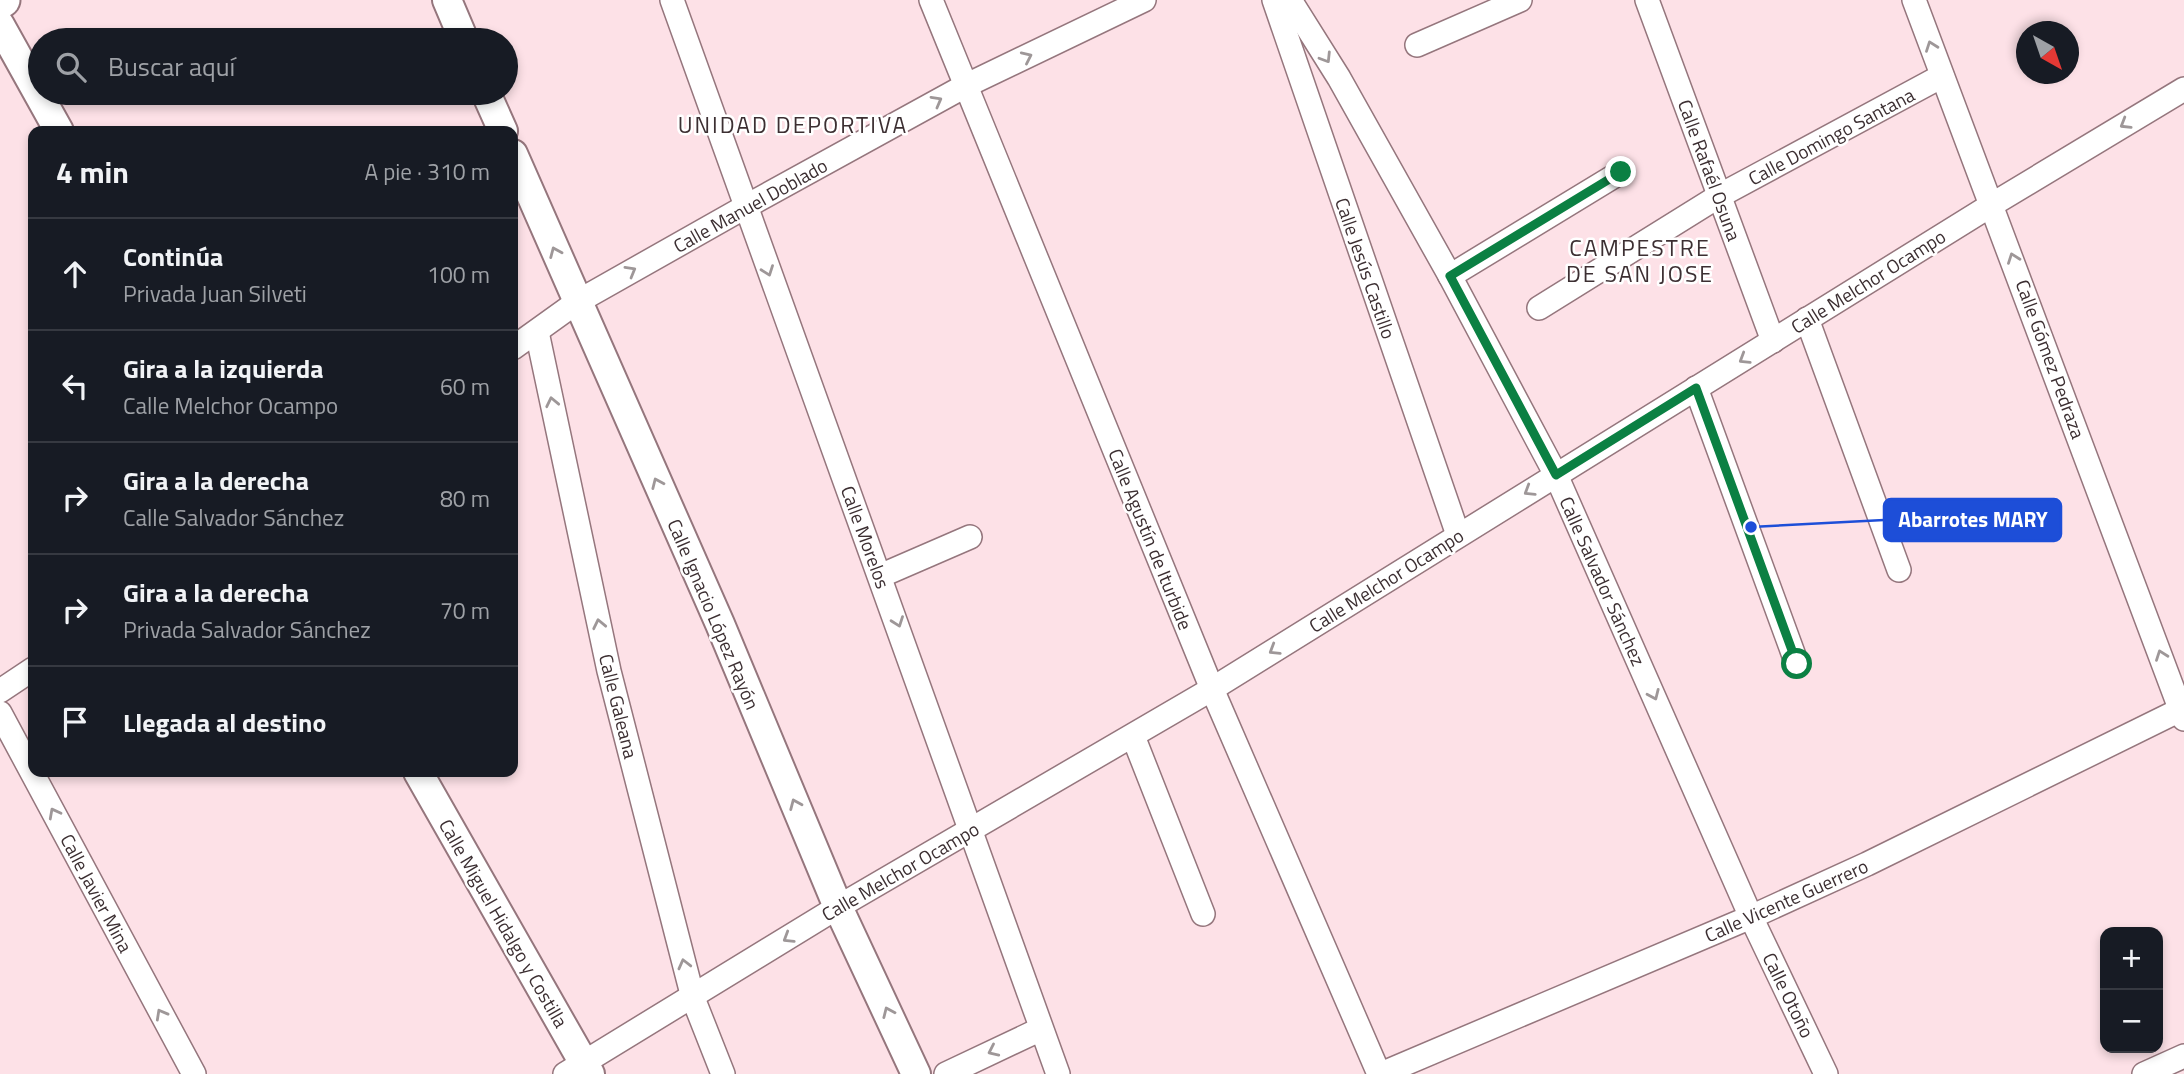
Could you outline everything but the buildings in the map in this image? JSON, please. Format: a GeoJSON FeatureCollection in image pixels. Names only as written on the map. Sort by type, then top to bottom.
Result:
{"type":"FeatureCollection","features":[{"type":"Feature","properties":{"kind":"street"},"geometry":{"type":"LineString","coordinates":[[447,0],[459,28]]}},
{"type":"Feature","properties":{"kind":"street","name":"Calle Morelos"},"geometry":{"type":"LineString","coordinates":[[672,0],[973,829],[1058,1074]]}},
{"type":"Feature","properties":{"kind":"street","name":"Calle Agustín de Iturbide"},"geometry":{"type":"LineString","coordinates":[[931,0],[1212,689],[1380,1074]]}},
{"type":"Feature","properties":{"kind":"street","name":"Calle Manuel Doblado"},"geometry":{"type":"LineString","coordinates":[[518,345],[577,302],[745,207],[965,86],[1144,0]]}},
{"type":"Feature","properties":{"kind":"street","name":"Calle Jesús Castillo"},"geometry":{"type":"LineString","coordinates":[[1274,0],[1458,535]]}},
{"type":"Feature","properties":{"kind":"street","name":"Calle Salvador Sánchez"},"geometry":{"type":"LineString","coordinates":[[1290,0],[1339,78],[1450,276],[1556,475],[1751,917]]}},
{"type":"Feature","properties":{"kind":"street"},"geometry":{"type":"LineString","coordinates":[[1417,45],[1520,0]]}},
{"type":"Feature","properties":{"kind":"street","name":"Calle Rafaél Osuna"},"geometry":{"type":"LineString","coordinates":[[1647,0],[1773,341]]}},
{"type":"Feature","properties":{"kind":"street","name":"Calle Gómez Pedraza"},"geometry":{"type":"LineString","coordinates":[[1914,0],[2183,712]]}},
{"type":"Feature","properties":{"kind":"street"},"geometry":{"type":"LineString","coordinates":[[0,24],[28,75]]}},
{"type":"Feature","properties":{"kind":"street","name":"Calle Domingo Santana"},"geometry":{"type":"LineString","coordinates":[[1539,308],[1719,196],[1942,76]]}},
{"type":"Feature","properties":{"kind":"street","name":"Calle Melchor Ocampo"},"geometry":{"type":"LineString","coordinates":[[580,1071],[838,907],[1212,689],[1807,318],[2184,89]]}},
{"type":"Feature","properties":{"kind":"street"},"geometry":{"type":"LineString","coordinates":[[45,105],[56,126]]}},
{"type":"Feature","properties":{"kind":"street"},"geometry":{"type":"LineString","coordinates":[[491,105],[501,126]]}},
{"type":"Feature","properties":{"kind":"street","name":"Calle Ignacio López Rayón"},"geometry":{"type":"LineString","coordinates":[[518,166],[720,624],[838,907],[916,1074]]}},
{"type":"Feature","properties":{"kind":"street"},"geometry":{"type":"LineString","coordinates":[[1450,276],[1621,172]]}},
{"type":"Feature","properties":{"kind":"street"},"geometry":{"type":"LineString","coordinates":[[1807,318],[1899,570]]}},
{"type":"Feature","properties":{"kind":"street","name":"Calle Galeana"},"geometry":{"type":"LineString","coordinates":[[537,332],[609,671],[693,998],[723,1074]]}},
{"type":"Feature","properties":{"kind":"street"},"geometry":{"type":"LineString","coordinates":[[1696,388],[1797,664]]}},
{"type":"Feature","properties":{"kind":"street"},"geometry":{"type":"LineString","coordinates":[[880,576],[970,537]]}},
{"type":"Feature","properties":{"kind":"street"},"geometry":{"type":"LineString","coordinates":[[0,691],[28,672]]}},
{"type":"Feature","properties":{"kind":"street","name":"Calle Vicente Guerrero"},"geometry":{"type":"LineString","coordinates":[[1380,1074],[1751,917],[2183,712]]}},
{"type":"Feature","properties":{"kind":"street","name":"Calle Javier Mina"},"geometry":{"type":"LineString","coordinates":[[0,713],[28,765]]}},
{"type":"Feature","properties":{"kind":"street"},"geometry":{"type":"LineString","coordinates":[[1133,736],[1203,914]]}},
{"type":"Feature","properties":{"kind":"street","name":"Calle Javier Mina"},"geometry":{"type":"LineString","coordinates":[[34,777],[194,1074]]}},
{"type":"Feature","properties":{"kind":"street","name":"Calle Miguel Hidalgo y Costilla"},"geometry":{"type":"LineString","coordinates":[[421,777],[580,1071]]}},
{"type":"Feature","properties":{"kind":"street","name":"Calle Otoño"},"geometry":{"type":"LineString","coordinates":[[1751,917],[1826,1074]]}},
{"type":"Feature","properties":{"kind":"street"},"geometry":{"type":"LineString","coordinates":[[946,1074],[1041,1029]]}},
{"type":"Feature","properties":{"kind":"street"},"geometry":{"type":"LineString","coordinates":[[2144,1074],[2184,1056]]}},
{"type":"Feature","properties":{"kind":"place","name":"Abarrotes MARY"},"geometry":{"type":"Point","coordinates":[1751,527]}},
{"type":"Feature","properties":{"kind":"district","name":"UNIDAD DEPORTIVA"},"geometry":{"type":"Point","coordinates":[793,124]}},
{"type":"Feature","properties":{"kind":"district","name":"CAMPESTRE DE SAN JOSE"},"geometry":{"type":"Point","coordinates":[1640,260]}},
{"type":"Feature","properties":{"kind":"route"},"geometry":{"type":"LineString","coordinates":[[1621,172],[1450,276],[1556,475],[1696,388],[1797,664]]}}]}
